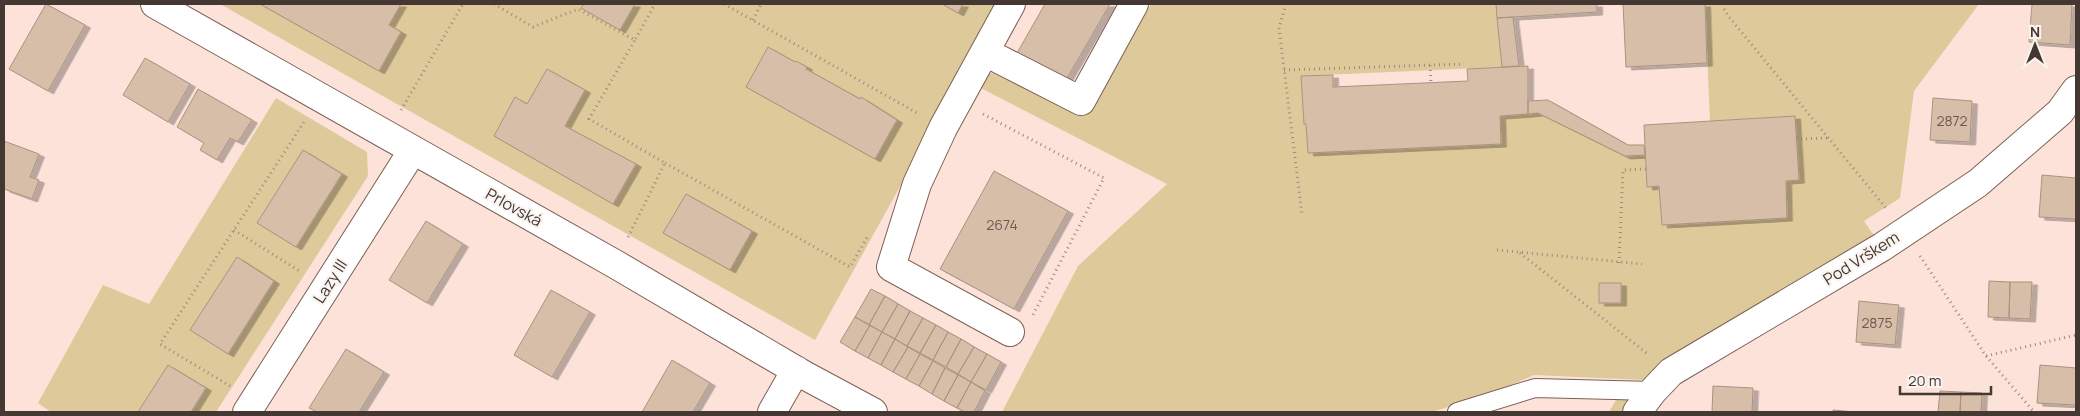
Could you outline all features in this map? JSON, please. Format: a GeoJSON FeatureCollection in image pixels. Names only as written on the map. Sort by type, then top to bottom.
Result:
{"type":"FeatureCollection","features":[{"type":"Feature","properties":{"kind":"street","name":"Prlovská"},"geometry":{"type":"LineString","coordinates":[[154,4],[387,134],[796,370],[873,412]]}},
{"type":"Feature","properties":{"kind":"street"},"geometry":{"type":"LineString","coordinates":[[1011,4],[943,128],[917,184],[891,267],[1020,327]]}},
{"type":"Feature","properties":{"kind":"street"},"geometry":{"type":"LineString","coordinates":[[986,52],[1081,101],[1134,4]]}},
{"type":"Feature","properties":{"kind":"street","name":"Pod Vrškem"},"geometry":{"type":"LineString","coordinates":[[1637,412],[1662,381],[1882,248],[1978,183],[2060,112],[2076,90]]}},
{"type":"Feature","properties":{"kind":"street","name":"Lazy III"},"geometry":{"type":"LineString","coordinates":[[250,407],[413,150]]}},
{"type":"Feature","properties":{"kind":"street"},"geometry":{"type":"LineString","coordinates":[[772,412],[796,370]]}},
{"type":"Feature","properties":{"kind":"lane"},"geometry":{"type":"LineString","coordinates":[[1457,412],[1535,388],[1662,381]]}},
{"type":"Feature","properties":{"kind":"path"},"geometry":{"type":"LineString","coordinates":[[387,134],[463,4]]}},
{"type":"Feature","properties":{"kind":"path"},"geometry":{"type":"LineString","coordinates":[[494,4],[533,27],[578,9],[635,40]]}},
{"type":"Feature","properties":{"kind":"path"},"geometry":{"type":"LineString","coordinates":[[655,4],[589,119],[850,267],[869,233]]}},
{"type":"Feature","properties":{"kind":"path"},"geometry":{"type":"LineString","coordinates":[[724,4],[943,128]]}},
{"type":"Feature","properties":{"kind":"path"},"geometry":{"type":"LineString","coordinates":[[753,20],[761,4]]}},
{"type":"Feature","properties":{"kind":"path"},"geometry":{"type":"LineString","coordinates":[[1286,4],[1280,28],[1302,214]]}},
{"type":"Feature","properties":{"kind":"path"},"geometry":{"type":"LineString","coordinates":[[1430,64],[1431,82]]}},
{"type":"Feature","properties":{"kind":"path"},"geometry":{"type":"LineString","coordinates":[[1284,70],[1464,64]]}},
{"type":"Feature","properties":{"kind":"path"},"geometry":{"type":"LineString","coordinates":[[250,407],[160,344],[319,97]]}},
{"type":"Feature","properties":{"kind":"path"},"geometry":{"type":"LineString","coordinates":[[958,101],[1104,178],[1020,327]]}},
{"type":"Feature","properties":{"kind":"path"},"geometry":{"type":"LineString","coordinates":[[1796,139],[1828,138]]}},
{"type":"Feature","properties":{"kind":"path"},"geometry":{"type":"LineString","coordinates":[[615,264],[665,163]]}},
{"type":"Feature","properties":{"kind":"path"},"geometry":{"type":"LineString","coordinates":[[1620,263],[1623,170],[1646,169]]}},
{"type":"Feature","properties":{"kind":"path"},"geometry":{"type":"LineString","coordinates":[[234,230],[326,287]]}},
{"type":"Feature","properties":{"kind":"path"},"geometry":{"type":"LineString","coordinates":[[1497,250],[1642,264]]}},
{"type":"Feature","properties":{"kind":"path"},"geometry":{"type":"LineString","coordinates":[[1520,253],[1662,381]]}},
{"type":"Feature","properties":{"kind":"path"},"geometry":{"type":"LineString","coordinates":[[1986,356],[2034,412]]}},
{"type":"Feature","properties":{"kind":"shaded area"},"geometry":{"type":"Polygon","coordinates":[[[220,4],[1001,4],[815,340],[220,4]]]}},
{"type":"Feature","properties":{"kind":"shaded area"},"geometry":{"type":"Polygon","coordinates":[[[1151,4],[1496,4],[1502,67],[1301,76],[1308,153],[1501,144],[1500,116],[1538,113],[1625,156],[1645,155],[1647,187],[1659,186],[1662,225],[1786,218],[1786,181],[1799,180],[1794,116],[1710,121],[1705,4],[1979,4],[1914,91],[1900,198],[1864,221],[1875,237],[1645,380],[1534,375],[1484,397],[1431,412],[1002,412],[1078,266],[1167,184],[973,84],[987,74],[993,73],[1062,108],[1074,110],[1100,95],[1151,4]]]}},
{"type":"Feature","properties":{"kind":"shaded area"},"geometry":{"type":"Polygon","coordinates":[[[276,98],[367,152],[368,176],[216,412],[51,412],[38,403],[103,285],[149,304],[276,98]]]}},
{"type":"Feature","properties":{"kind":"shaded area"},"geometry":{"type":"Polygon","coordinates":[[[1616,400],[1630,400],[1624,412],[1609,412],[1616,400]]]}},
{"type":"Feature","properties":{"kind":"building"},"geometry":{"type":"Polygon","coordinates":[[[46,4],[85,25],[48,91],[9,69],[46,4]]]}},
{"type":"Feature","properties":{"kind":"building"},"geometry":{"type":"Polygon","coordinates":[[[260,4],[401,4],[389,25],[401,32],[379,71],[260,4]]]}},
{"type":"Feature","properties":{"kind":"building"},"geometry":{"type":"Polygon","coordinates":[[[584,4],[635,4],[620,30],[581,8],[584,4]]]}},
{"type":"Feature","properties":{"kind":"building"},"geometry":{"type":"Polygon","coordinates":[[[942,4],[963,4],[958,13],[942,4]]]}},
{"type":"Feature","properties":{"kind":"building"},"geometry":{"type":"Polygon","coordinates":[[[1045,4],[1110,4],[1066,80],[1017,53],[1045,4]]]}},
{"type":"Feature","properties":{"kind":"building"},"geometry":{"type":"Polygon","coordinates":[[[1496,4],[1597,4],[1597,12],[1497,18],[1496,4]]]}},
{"type":"Feature","properties":{"kind":"building"},"geometry":{"type":"Polygon","coordinates":[[[1623,4],[1705,4],[1707,63],[1626,67],[1623,4]]]}},
{"type":"Feature","properties":{"kind":"building"},"geometry":{"type":"Polygon","coordinates":[[[2032,4],[2072,4],[2070,45],[2029,42],[2032,4]]]}},
{"type":"Feature","properties":{"kind":"building"},"geometry":{"type":"Polygon","coordinates":[[[1513,17],[1519,66],[1502,67],[1497,18],[1513,17]]]}},
{"type":"Feature","properties":{"kind":"building"},"geometry":{"type":"Polygon","coordinates":[[[768,47],[807,67],[806,69],[860,99],[861,97],[897,120],[875,159],[746,87],[768,47]]]}},
{"type":"Feature","properties":{"kind":"building"},"geometry":{"type":"Polygon","coordinates":[[[145,58],[190,84],[168,122],[123,95],[145,58]]]}},
{"type":"Feature","properties":{"kind":"building"},"geometry":{"type":"Polygon","coordinates":[[[1528,66],[1528,114],[1500,116],[1501,144],[1308,153],[1301,76],[1333,75],[1333,87],[1468,81],[1467,69],[1528,66]]]}},
{"type":"Feature","properties":{"kind":"building"},"geometry":{"type":"Polygon","coordinates":[[[547,69],[585,90],[565,126],[636,164],[613,204],[494,136],[515,97],[527,104],[547,69]]]}},
{"type":"Feature","properties":{"kind":"building"},"geometry":{"type":"Polygon","coordinates":[[[198,89],[252,120],[238,142],[230,138],[217,160],[200,150],[204,143],[177,127],[198,89]]]}},
{"type":"Feature","properties":{"kind":"building"},"geometry":{"type":"Polygon","coordinates":[[[1933,98],[1972,101],[1970,142],[1930,140],[1933,98]]]}},
{"type":"Feature","properties":{"kind":"building"},"geometry":{"type":"Polygon","coordinates":[[[1548,100],[1628,145],[1644,145],[1645,155],[1625,156],[1538,113],[1528,114],[1528,101],[1548,100]]]}},
{"type":"Feature","properties":{"kind":"building"},"geometry":{"type":"Polygon","coordinates":[[[1795,116],[1799,180],[1786,181],[1787,218],[1662,225],[1659,186],[1647,187],[1644,125],[1795,116]]]}},
{"type":"Feature","properties":{"kind":"building"},"geometry":{"type":"Polygon","coordinates":[[[4,141],[39,154],[30,177],[39,180],[32,199],[4,189],[4,141]]]}},
{"type":"Feature","properties":{"kind":"building"},"geometry":{"type":"Polygon","coordinates":[[[303,150],[342,174],[296,247],[257,223],[303,150]]]}},
{"type":"Feature","properties":{"kind":"building"},"geometry":{"type":"Polygon","coordinates":[[[994,171],[1068,211],[1014,309],[940,269],[994,171]]]}},
{"type":"Feature","properties":{"kind":"building"},"geometry":{"type":"Polygon","coordinates":[[[2042,175],[2076,178],[2076,219],[2039,217],[2042,175]]]}},
{"type":"Feature","properties":{"kind":"building"},"geometry":{"type":"Polygon","coordinates":[[[686,194],[752,231],[730,270],[663,233],[686,194]]]}},
{"type":"Feature","properties":{"kind":"building"},"geometry":{"type":"Polygon","coordinates":[[[426,221],[463,244],[427,303],[389,280],[426,221]]]}},
{"type":"Feature","properties":{"kind":"building"},"geometry":{"type":"Polygon","coordinates":[[[237,257],[274,281],[228,354],[190,330],[237,257]]]}},
{"type":"Feature","properties":{"kind":"building"},"geometry":{"type":"Polygon","coordinates":[[[1989,281],[2010,282],[2009,318],[1988,317],[1989,281]]]}},
{"type":"Feature","properties":{"kind":"building"},"geometry":{"type":"Polygon","coordinates":[[[2010,282],[2032,282],[2030,319],[2009,318],[2010,282]]]}},
{"type":"Feature","properties":{"kind":"building"},"geometry":{"type":"Polygon","coordinates":[[[1599,283],[1621,283],[1621,303],[1599,303],[1599,283]]]}},
{"type":"Feature","properties":{"kind":"building"},"geometry":{"type":"Polygon","coordinates":[[[871,289],[885,296],[869,325],[855,317],[871,289]]]}},
{"type":"Feature","properties":{"kind":"building"},"geometry":{"type":"Polygon","coordinates":[[[551,290],[590,312],[552,377],[514,355],[551,290]]]}},
{"type":"Feature","properties":{"kind":"building"},"geometry":{"type":"Polygon","coordinates":[[[885,296],[898,304],[882,332],[869,325],[885,296]]]}},
{"type":"Feature","properties":{"kind":"building"},"geometry":{"type":"Polygon","coordinates":[[[1859,301],[1899,305],[1895,345],[1856,342],[1859,301]]]}},
{"type":"Feature","properties":{"kind":"building"},"geometry":{"type":"Polygon","coordinates":[[[898,304],[910,311],[895,339],[882,332],[898,304]]]}},
{"type":"Feature","properties":{"kind":"building"},"geometry":{"type":"Polygon","coordinates":[[[910,311],[923,318],[907,346],[895,339],[910,311]]]}},
{"type":"Feature","properties":{"kind":"building"},"geometry":{"type":"Polygon","coordinates":[[[855,317],[870,325],[855,351],[840,342],[855,317]]]}},
{"type":"Feature","properties":{"kind":"building"},"geometry":{"type":"Polygon","coordinates":[[[923,318],[936,325],[920,353],[907,346],[923,318]]]}},
{"type":"Feature","properties":{"kind":"building"},"geometry":{"type":"Polygon","coordinates":[[[870,325],[882,332],[868,358],[855,351],[870,325]]]}},
{"type":"Feature","properties":{"kind":"building"},"geometry":{"type":"Polygon","coordinates":[[[936,325],[948,332],[933,360],[920,353],[936,325]]]}},
{"type":"Feature","properties":{"kind":"building"},"geometry":{"type":"Polygon","coordinates":[[[882,332],[895,339],[881,365],[868,358],[882,332]]]}},
{"type":"Feature","properties":{"kind":"building"},"geometry":{"type":"Polygon","coordinates":[[[948,332],[961,339],[946,367],[933,360],[948,332]]]}},
{"type":"Feature","properties":{"kind":"building"},"geometry":{"type":"Polygon","coordinates":[[[895,339],[908,347],[893,372],[881,365],[895,339]]]}},
{"type":"Feature","properties":{"kind":"building"},"geometry":{"type":"Polygon","coordinates":[[[961,339],[974,347],[958,374],[946,367],[961,339]]]}},
{"type":"Feature","properties":{"kind":"building"},"geometry":{"type":"Polygon","coordinates":[[[908,347],[920,354],[906,379],[893,372],[908,347]]]}},
{"type":"Feature","properties":{"kind":"building"},"geometry":{"type":"Polygon","coordinates":[[[974,347],[987,354],[971,382],[958,374],[974,347]]]}},
{"type":"Feature","properties":{"kind":"building"},"geometry":{"type":"Polygon","coordinates":[[[346,349],[384,372],[359,412],[317,412],[309,408],[346,349]]]}},
{"type":"Feature","properties":{"kind":"building"},"geometry":{"type":"Polygon","coordinates":[[[920,354],[933,361],[919,386],[906,379],[920,354]]]}},
{"type":"Feature","properties":{"kind":"building"},"geometry":{"type":"Polygon","coordinates":[[[987,354],[1001,362],[986,390],[971,382],[987,354]]]}},
{"type":"Feature","properties":{"kind":"building"},"geometry":{"type":"Polygon","coordinates":[[[672,360],[710,383],[693,412],[642,412],[672,360]]]}},
{"type":"Feature","properties":{"kind":"building"},"geometry":{"type":"Polygon","coordinates":[[[933,361],[945,368],[932,394],[919,386],[933,361]]]}},
{"type":"Feature","properties":{"kind":"building"},"geometry":{"type":"Polygon","coordinates":[[[168,365],[206,388],[191,412],[138,412],[168,365]]]}},
{"type":"Feature","properties":{"kind":"building"},"geometry":{"type":"Polygon","coordinates":[[[2040,365],[2076,368],[2076,405],[2037,403],[2040,365]]]}},
{"type":"Feature","properties":{"kind":"building"},"geometry":{"type":"Polygon","coordinates":[[[945,368],[958,375],[944,401],[932,394],[945,368]]]}},
{"type":"Feature","properties":{"kind":"building"},"geometry":{"type":"Polygon","coordinates":[[[958,375],[971,382],[957,408],[944,401],[958,375]]]}},
{"type":"Feature","properties":{"kind":"building"},"geometry":{"type":"Polygon","coordinates":[[[971,382],[985,391],[974,412],[965,412],[957,408],[971,382]]]}},
{"type":"Feature","properties":{"kind":"building"},"geometry":{"type":"Polygon","coordinates":[[[1713,386],[1753,388],[1752,412],[1712,412],[1713,386]]]}},
{"type":"Feature","properties":{"kind":"building"},"geometry":{"type":"Polygon","coordinates":[[[1940,391],[1961,392],[1960,412],[1938,412],[1940,391]]]}},
{"type":"Feature","properties":{"kind":"building"},"geometry":{"type":"Polygon","coordinates":[[[1961,392],[1982,393],[1981,412],[1960,412],[1961,392]]]}},
{"type":"Feature","properties":{"kind":"building"},"geometry":{"type":"Polygon","coordinates":[[[1833,410],[1855,412],[1833,412],[1833,410]]]}}]}
